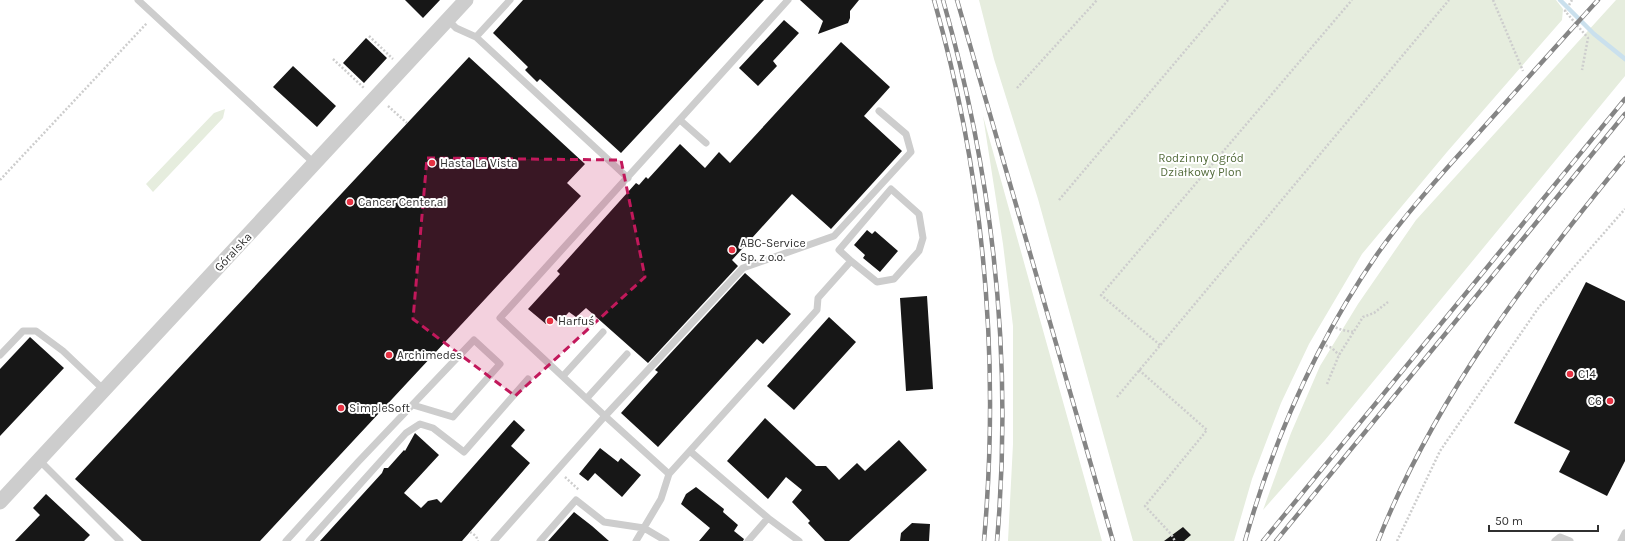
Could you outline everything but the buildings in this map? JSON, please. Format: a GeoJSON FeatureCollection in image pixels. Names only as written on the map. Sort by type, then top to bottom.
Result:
{"type":"FeatureCollection","features":[{"type":"Feature","properties":{"kind":"street","name":"Góralska"},"geometry":{"type":"LineString","coordinates":[[0,502],[466,0]]}},
{"type":"Feature","properties":{"kind":"lane"},"geometry":{"type":"LineString","coordinates":[[138,0],[315,164]]}},
{"type":"Feature","properties":{"kind":"lane"},"geometry":{"type":"LineString","coordinates":[[476,37],[510,0]]}},
{"type":"Feature","properties":{"kind":"lane"},"geometry":{"type":"LineString","coordinates":[[669,474],[500,318],[788,0]]}},
{"type":"Feature","properties":{"kind":"lane"},"geometry":{"type":"LineString","coordinates":[[448,20],[456,28],[476,37],[628,178]]}},
{"type":"Feature","properties":{"kind":"lane"},"geometry":{"type":"LineString","coordinates":[[494,541],[605,416],[743,268],[834,236],[911,152],[906,134],[879,111]]}},
{"type":"Feature","properties":{"kind":"lane"},"geometry":{"type":"LineString","coordinates":[[680,120],[706,143]]}},
{"type":"Feature","properties":{"kind":"lane"},"geometry":{"type":"LineString","coordinates":[[891,190],[919,214],[923,238],[919,251],[894,279],[877,282],[851,261],[839,250],[891,190]]}},
{"type":"Feature","properties":{"kind":"lane"},"geometry":{"type":"LineString","coordinates":[[636,541],[661,498],[669,474],[691,452],[818,310],[818,298],[851,261]]}},
{"type":"Feature","properties":{"kind":"lane"},"geometry":{"type":"LineString","coordinates":[[0,355],[23,331],[36,331],[63,351],[105,390]]}},
{"type":"Feature","properties":{"kind":"lane"},"geometry":{"type":"LineString","coordinates":[[562,376],[603,332]]}},
{"type":"Feature","properties":{"kind":"lane"},"geometry":{"type":"LineString","coordinates":[[286,541],[358,462],[474,340],[500,364],[453,417],[413,405]]}},
{"type":"Feature","properties":{"kind":"lane"},"geometry":{"type":"LineString","coordinates":[[587,398],[627,354]]}},
{"type":"Feature","properties":{"kind":"lane"},"geometry":{"type":"LineString","coordinates":[[310,541],[406,433],[420,424],[433,428],[464,452],[528,379]]}},
{"type":"Feature","properties":{"kind":"lane"},"geometry":{"type":"LineString","coordinates":[[691,452],[768,518],[799,541]]}},
{"type":"Feature","properties":{"kind":"lane"},"geometry":{"type":"LineString","coordinates":[[40,460],[120,541]]}},
{"type":"Feature","properties":{"kind":"lane"},"geometry":{"type":"LineString","coordinates":[[540,541],[576,500],[604,522],[644,528],[666,541]]}},
{"type":"Feature","properties":{"kind":"lane"},"geometry":{"type":"LineString","coordinates":[[748,541],[768,518]]}},
{"type":"Feature","properties":{"kind":"lane"},"geometry":{"type":"LineString","coordinates":[[1621,541],[1625,533]]}},
{"type":"Feature","properties":{"kind":"lane"},"geometry":{"type":"LineString","coordinates":[[1555,541],[1560,537],[1570,541]]}},
{"type":"Feature","properties":{"kind":"path"},"geometry":{"type":"LineString","coordinates":[[1017,88],[1097,0]]}},
{"type":"Feature","properties":{"kind":"path"},"geometry":{"type":"LineString","coordinates":[[1059,200],[1228,0]]}},
{"type":"Feature","properties":{"kind":"path"},"geometry":{"type":"LineString","coordinates":[[1160,345],[1101,295],[1352,0]]}},
{"type":"Feature","properties":{"kind":"path"},"geometry":{"type":"LineString","coordinates":[[1117,397],[1449,0]]}},
{"type":"Feature","properties":{"kind":"path"},"geometry":{"type":"LineString","coordinates":[[1492,0],[1523,70]]}},
{"type":"Feature","properties":{"kind":"path"},"geometry":{"type":"LineString","coordinates":[[1570,5],[1572,0]]}},
{"type":"Feature","properties":{"kind":"path"},"geometry":{"type":"LineString","coordinates":[[1566,10],[1565,12],[1588,38],[1582,70]]}},
{"type":"Feature","properties":{"kind":"path"},"geometry":{"type":"LineString","coordinates":[[0,180],[155,15]]}},
{"type":"Feature","properties":{"kind":"path"},"geometry":{"type":"LineString","coordinates":[[369,36],[394,59]]}},
{"type":"Feature","properties":{"kind":"path"},"geometry":{"type":"LineString","coordinates":[[389,65],[399,54]]}},
{"type":"Feature","properties":{"kind":"path"},"geometry":{"type":"LineString","coordinates":[[333,59],[364,88],[369,86]]}},
{"type":"Feature","properties":{"kind":"path"},"geometry":{"type":"LineString","coordinates":[[386,104],[399,114],[407,124]]}},
{"type":"Feature","properties":{"kind":"path"},"geometry":{"type":"LineString","coordinates":[[1397,541],[1440,451],[1539,306],[1625,209]]}},
{"type":"Feature","properties":{"kind":"path"},"geometry":{"type":"LineString","coordinates":[[1327,384],[1339,355],[1363,317],[1374,313],[1388,302]]}},
{"type":"Feature","properties":{"kind":"path"},"geometry":{"type":"LineString","coordinates":[[1332,326],[1342,330],[1354,332]]}},
{"type":"Feature","properties":{"kind":"path"},"geometry":{"type":"LineString","coordinates":[[1322,344],[1332,348],[1339,355]]}},
{"type":"Feature","properties":{"kind":"path"},"geometry":{"type":"LineString","coordinates":[[1139,370],[1207,430],[1145,506],[1171,534],[1175,541]]}},
{"type":"Feature","properties":{"kind":"path"},"geometry":{"type":"LineString","coordinates":[[557,470],[579,489],[576,500]]}},
{"type":"Feature","properties":{"kind":"path"},"geometry":{"type":"LineString","coordinates":[[470,532],[484,540]]}},
{"type":"Feature","properties":{"kind":"path"},"geometry":{"type":"LineString","coordinates":[[476,536],[478,541]]}},
{"type":"Feature","properties":{"kind":"highlighted area"},"geometry":{"type":"Polygon","coordinates":[[[427,158],[621,160],[645,277],[515,396],[413,319],[427,158]]]}},
{"type":"Feature","properties":{"kind":"green space","name":"Rodzinny Ogród Działkowy Plon"},"geometry":{"type":"Polygon","coordinates":[[[979,0],[1556,0],[1563,9],[1562,20],[1447,152],[1362,254],[1309,344],[1281,403],[1252,479],[1234,541],[1133,541],[1038,199],[994,59],[979,0]]]}},
{"type":"Feature","properties":{"kind":"green space"},"geometry":{"type":"Polygon","coordinates":[[[1616,0],[1625,0],[1625,76],[1325,440],[1263,510],[1291,433],[1320,366],[1358,304],[1416,220],[1616,0]]]}},
{"type":"Feature","properties":{"kind":"green space"},"geometry":{"type":"Polygon","coordinates":[[[225,109],[223,118],[153,192],[146,184],[214,113],[225,109]]]}},
{"type":"Feature","properties":{"kind":"green space"},"geometry":{"type":"Polygon","coordinates":[[[983,116],[1102,541],[1008,541],[1013,444],[1013,326],[1003,244],[983,116]]]}},
{"type":"Feature","properties":{"kind":"waterway"},"geometry":{"type":"LineString","coordinates":[[1560,0],[1594,34],[1625,59]]}},
{"type":"Feature","properties":{"kind":"railway"},"geometry":{"type":"LineString","coordinates":[[934,0],[951,66],[965,133],[976,201],[984,268],[990,404],[984,541]]}},
{"type":"Feature","properties":{"kind":"railway"},"geometry":{"type":"LineString","coordinates":[[943,0],[975,133],[995,268],[1000,336],[1002,404],[1001,472],[997,541]]}},
{"type":"Feature","properties":{"kind":"railway"},"geometry":{"type":"LineString","coordinates":[[957,0],[1113,541]]}},
{"type":"Feature","properties":{"kind":"railway"},"geometry":{"type":"LineString","coordinates":[[1245,541],[1269,465],[1300,391],[1317,356],[1356,286],[1389,238],[1425,194],[1598,0]]}},
{"type":"Feature","properties":{"kind":"railway"},"geometry":{"type":"LineString","coordinates":[[1263,541],[1625,99]]}},
{"type":"Feature","properties":{"kind":"railway"},"geometry":{"type":"LineString","coordinates":[[1276,541],[1625,114]]}},
{"type":"Feature","properties":{"kind":"railway"},"geometry":{"type":"LineString","coordinates":[[1378,541],[1401,488],[1427,437],[1486,340],[1519,293],[1625,158]]}},
{"type":"Feature","properties":{"kind":"place","name":"Hasta La Vista"},"geometry":{"type":"Point","coordinates":[432,163]}},
{"type":"Feature","properties":{"kind":"place","name":"Cancer Center.ai"},"geometry":{"type":"Point","coordinates":[350,202]}},
{"type":"Feature","properties":{"kind":"place","name":"ABC-Service Sp. z o.o."},"geometry":{"type":"Point","coordinates":[732,250]}},
{"type":"Feature","properties":{"kind":"place","name":"Harfuś"},"geometry":{"type":"Point","coordinates":[550,321]}},
{"type":"Feature","properties":{"kind":"place","name":"Archimedes"},"geometry":{"type":"Point","coordinates":[389,355]}},
{"type":"Feature","properties":{"kind":"place","name":"C14"},"geometry":{"type":"Point","coordinates":[1570,374]}},
{"type":"Feature","properties":{"kind":"place","name":"C6"},"geometry":{"type":"Point","coordinates":[1610,401]}},
{"type":"Feature","properties":{"kind":"place","name":"SimpleSoft"},"geometry":{"type":"Point","coordinates":[341,408]}}]}
